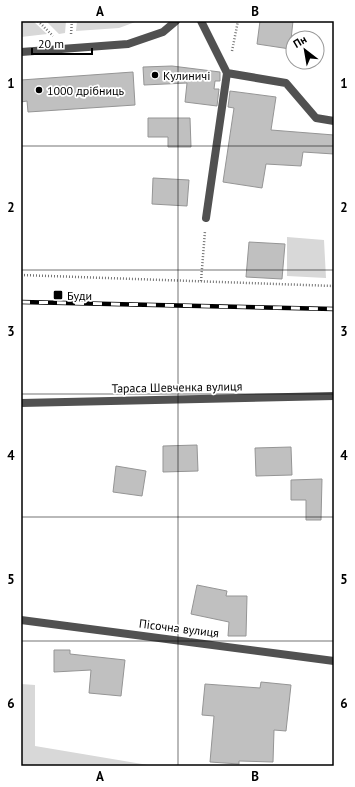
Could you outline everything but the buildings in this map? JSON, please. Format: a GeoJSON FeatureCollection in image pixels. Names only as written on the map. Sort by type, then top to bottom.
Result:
{"type":"FeatureCollection","features":[{"type":"Feature","properties":{"kind":"street"},"geometry":{"type":"LineString","coordinates":[[21,52],[128,44],[162,32],[176,21]]}},
{"type":"Feature","properties":{"kind":"street"},"geometry":{"type":"LineString","coordinates":[[201,21],[227,73],[206,218]]}},
{"type":"Feature","properties":{"kind":"street"},"geometry":{"type":"LineString","coordinates":[[227,73],[286,83],[316,118],[334,121]]}},
{"type":"Feature","properties":{"kind":"street","name":"Тараса Шевченка вулиця"},"geometry":{"type":"LineString","coordinates":[[21,403],[334,396]]}},
{"type":"Feature","properties":{"kind":"street","name":"Пісочна вулиця"},"geometry":{"type":"LineString","coordinates":[[21,620],[334,661]]}},
{"type":"Feature","properties":{"kind":"path"},"geometry":{"type":"LineString","coordinates":[[227,73],[238,21]]}},
{"type":"Feature","properties":{"kind":"path"},"geometry":{"type":"LineString","coordinates":[[201,281],[206,218]]}},
{"type":"Feature","properties":{"kind":"path"},"geometry":{"type":"LineString","coordinates":[[21,275],[334,286]]}},
{"type":"Feature","properties":{"kind":"shaded area"},"geometry":{"type":"Polygon","coordinates":[[[21,21],[33,21],[47,34],[21,37],[21,21]]]}},
{"type":"Feature","properties":{"kind":"shaded area"},"geometry":{"type":"Polygon","coordinates":[[[46,21],[66,21],[65,33],[59,34],[46,21]]]}},
{"type":"Feature","properties":{"kind":"shaded area"},"geometry":{"type":"Polygon","coordinates":[[[77,21],[138,21],[119,28],[76,31],[77,21]]]}},
{"type":"Feature","properties":{"kind":"shaded area"},"geometry":{"type":"Polygon","coordinates":[[[287,237],[324,240],[326,278],[287,276],[287,237]]]}},
{"type":"Feature","properties":{"kind":"shaded area"},"geometry":{"type":"Polygon","coordinates":[[[21,684],[35,685],[35,746],[154,766],[21,766],[21,684]]]}},
{"type":"Feature","properties":{"kind":"railway"},"geometry":{"type":"LineString","coordinates":[[21,302],[334,309]]}},
{"type":"Feature","properties":{"kind":"place","name":"Кулиничі"},"geometry":{"type":"Point","coordinates":[155,75]}},
{"type":"Feature","properties":{"kind":"place","name":"1000 дрібниць"},"geometry":{"type":"Point","coordinates":[39,90]}},
{"type":"Feature","properties":{"kind":"place","name":"Буди"},"geometry":{"type":"Point","coordinates":[58,295]}}]}
